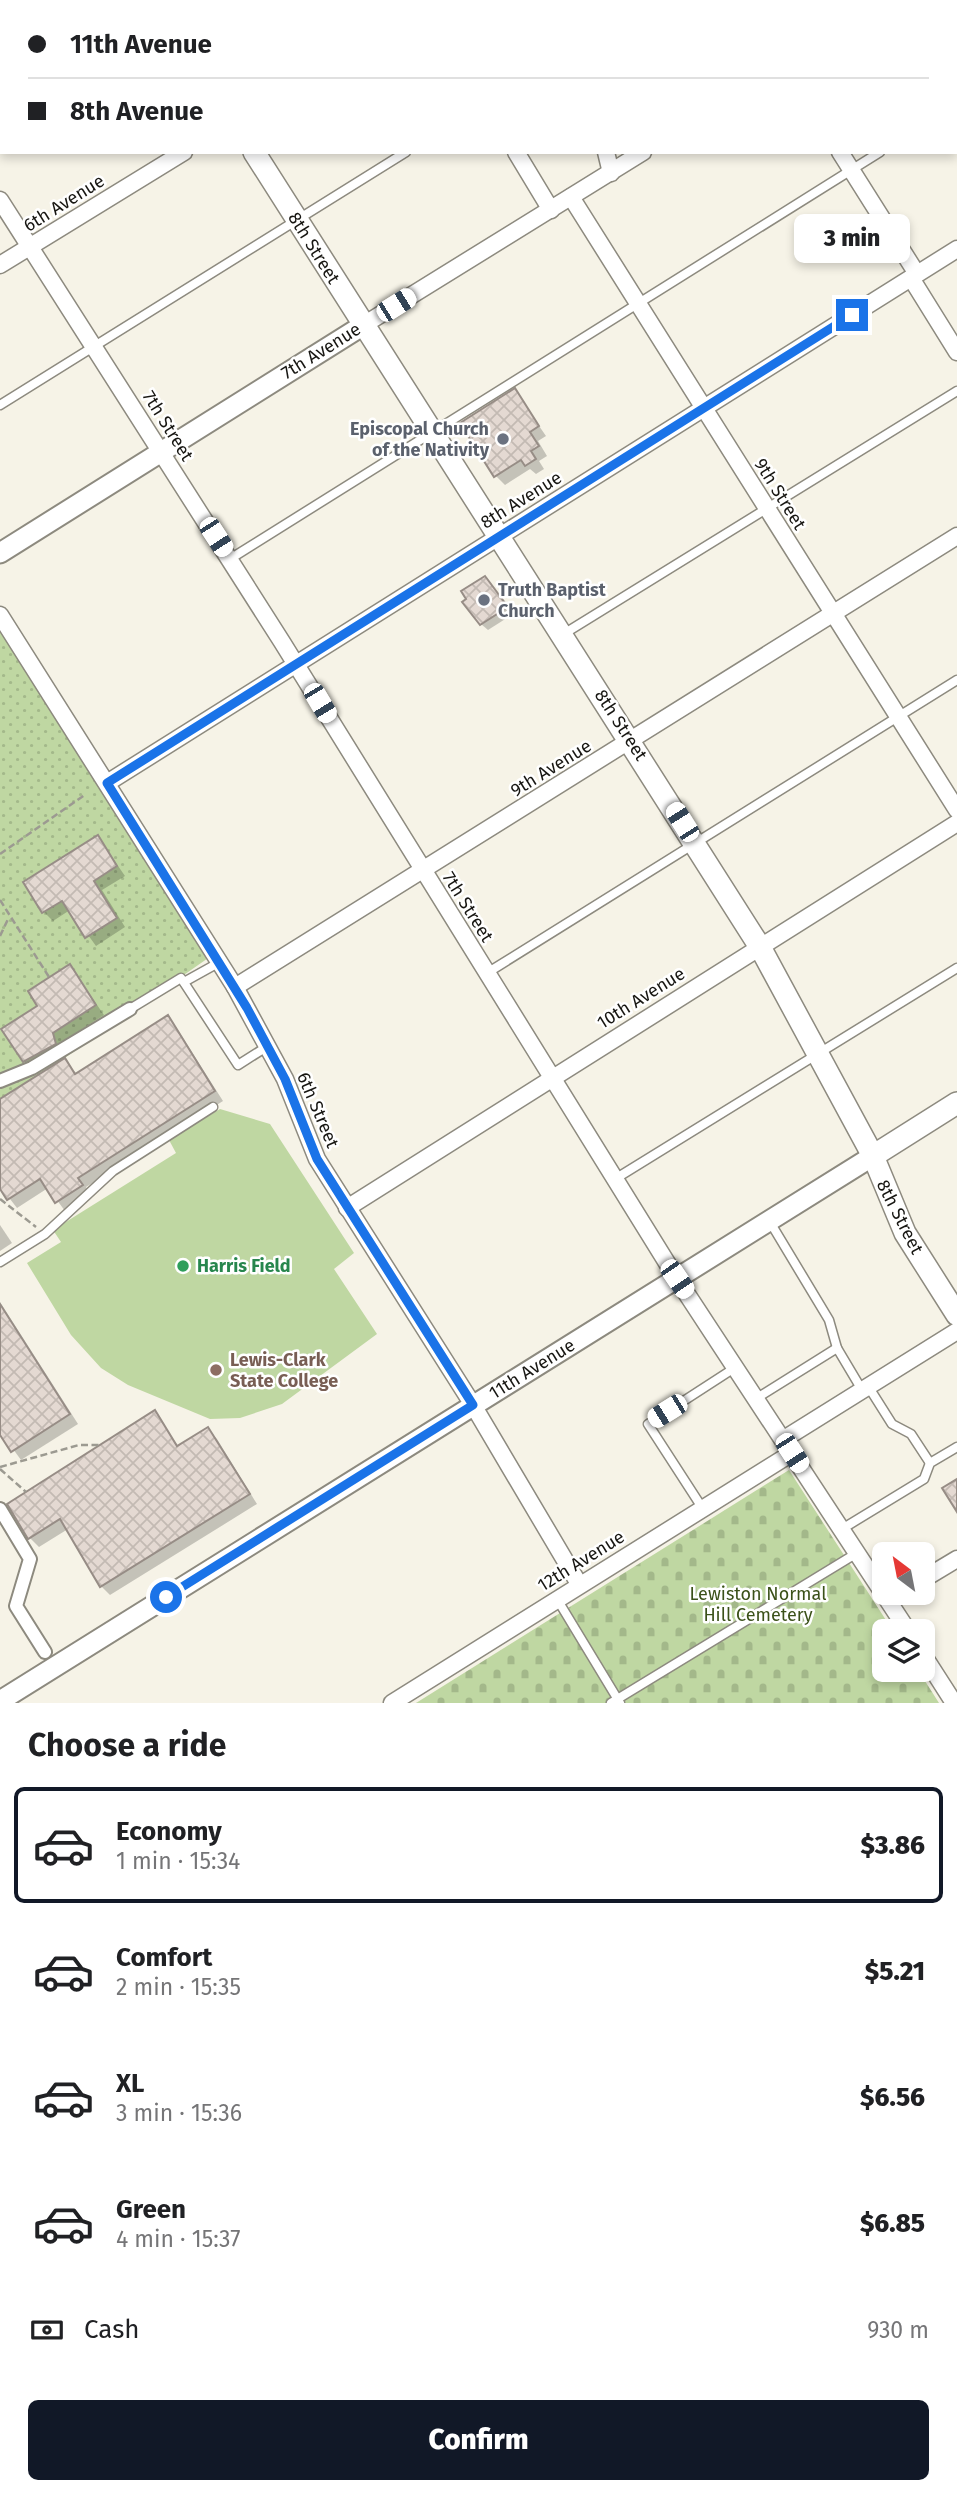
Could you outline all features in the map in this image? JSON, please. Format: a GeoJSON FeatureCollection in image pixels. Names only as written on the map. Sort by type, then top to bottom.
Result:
{"type":"FeatureCollection","features":[{"type":"Feature","properties":{"kind":"main road","name":"8th Street"},"geometry":{"type":"LineString","coordinates":[[255,154],[362,326],[631,741],[760,947],[873,1156],[905,1233],[957,1315]]}},
{"type":"Feature","properties":{"kind":"main road","name":"11th Avenue"},"geometry":{"type":"LineString","coordinates":[[873,1156],[955,1109]]}},
{"type":"Feature","properties":{"kind":"street","name":"6th Avenue"},"geometry":{"type":"LineString","coordinates":[[0,265],[181,154]]}},
{"type":"Feature","properties":{"kind":"street"},"geometry":{"type":"LineString","coordinates":[[517,154],[551,210]]}},
{"type":"Feature","properties":{"kind":"street"},"geometry":{"type":"LineString","coordinates":[[606,154],[611,173]]}},
{"type":"Feature","properties":{"kind":"street","name":"7th Avenue"},"geometry":{"type":"LineString","coordinates":[[0,553],[640,154]]}},
{"type":"Feature","properties":{"kind":"street"},"geometry":{"type":"LineString","coordinates":[[841,154],[957,352]]}},
{"type":"Feature","properties":{"kind":"street","name":"9th Street"},"geometry":{"type":"LineString","coordinates":[[571,197],[957,810]]}},
{"type":"Feature","properties":{"kind":"street","name":"7th Street"},"geometry":{"type":"LineString","coordinates":[[0,200],[296,664],[677,1279],[842,1529],[872,1569]]}},
{"type":"Feature","properties":{"kind":"street","name":"8th Avenue"},"geometry":{"type":"LineString","coordinates":[[107,783],[957,250]]}},
{"type":"Feature","properties":{"kind":"street","name":"9th Avenue"},"geometry":{"type":"LineString","coordinates":[[235,987],[424,872],[957,536]]}},
{"type":"Feature","properties":{"kind":"street","name":"6th Street"},"geometry":{"type":"LineString","coordinates":[[0,615],[235,987],[268,1046],[317,1159],[473,1405],[579,1584]]}},
{"type":"Feature","properties":{"kind":"street","name":"10th Avenue"},"geometry":{"type":"LineString","coordinates":[[347,1208],[551,1077],[957,824]]}},
{"type":"Feature","properties":{"kind":"street"},"geometry":{"type":"LineString","coordinates":[[0,1081],[32,1068],[130,1009]]}},
{"type":"Feature","properties":{"kind":"street","name":"11th Avenue"},"geometry":{"type":"LineString","coordinates":[[0,1701],[873,1156]]}},
{"type":"Feature","properties":{"kind":"street"},"geometry":{"type":"LineString","coordinates":[[784,1439],[957,1331]]}},
{"type":"Feature","properties":{"kind":"street","name":"12th Avenue"},"geometry":{"type":"LineString","coordinates":[[392,1703],[792,1453]]}},
{"type":"Feature","properties":{"kind":"street"},"geometry":{"type":"LineString","coordinates":[[0,1509],[30,1559],[16,1606],[45,1652]]}},
{"type":"Feature","properties":{"kind":"street"},"geometry":{"type":"LineString","coordinates":[[935,1572],[957,1559]]}},
{"type":"Feature","properties":{"kind":"street"},"geometry":{"type":"LineString","coordinates":[[935,1673],[954,1703]]}},
{"type":"Feature","properties":{"kind":"lane"},"geometry":{"type":"LineString","coordinates":[[0,405],[403,154]]}},
{"type":"Feature","properties":{"kind":"lane"},"geometry":{"type":"LineString","coordinates":[[230,559],[877,154]]}},
{"type":"Feature","properties":{"kind":"lane"},"geometry":{"type":"LineString","coordinates":[[562,635],[957,391]]}},
{"type":"Feature","properties":{"kind":"lane"},"geometry":{"type":"LineString","coordinates":[[486,973],[957,680]]}},
{"type":"Feature","properties":{"kind":"lane"},"geometry":{"type":"LineString","coordinates":[[184,982],[220,962]]}},
{"type":"Feature","properties":{"kind":"lane"},"geometry":{"type":"LineString","coordinates":[[615,1179],[957,968]]}},
{"type":"Feature","properties":{"kind":"lane"},"geometry":{"type":"LineString","coordinates":[[130,1009],[181,978],[238,1065],[268,1046]]}},
{"type":"Feature","properties":{"kind":"lane"},"geometry":{"type":"LineString","coordinates":[[0,1262],[45,1234],[113,1171],[213,1107]]}},
{"type":"Feature","properties":{"kind":"lane"},"geometry":{"type":"LineString","coordinates":[[769,1221],[829,1320],[837,1348],[892,1424],[911,1434],[930,1463]]}},
{"type":"Feature","properties":{"kind":"lane"},"geometry":{"type":"LineString","coordinates":[[757,1398],[837,1348]]}},
{"type":"Feature","properties":{"kind":"lane"},"geometry":{"type":"LineString","coordinates":[[703,1508],[648,1424],[736,1367]]}},
{"type":"Feature","properties":{"kind":"lane"},"geometry":{"type":"LineString","coordinates":[[842,1529],[924,1479],[930,1463],[957,1447]]}},
{"type":"Feature","properties":{"kind":"lane"},"geometry":{"type":"LineString","coordinates":[[557,1598],[617,1702],[858,1552]]}},
{"type":"Feature","properties":{"kind":"path"},"geometry":{"type":"LineString","coordinates":[[0,854],[86,794]]}},
{"type":"Feature","properties":{"kind":"path"},"geometry":{"type":"LineString","coordinates":[[0,900],[49,977]]}},
{"type":"Feature","properties":{"kind":"path"},"geometry":{"type":"LineString","coordinates":[[0,936],[10,915]]}},
{"type":"Feature","properties":{"kind":"path"},"geometry":{"type":"LineString","coordinates":[[0,1199],[45,1234]]}},
{"type":"Feature","properties":{"kind":"path"},"geometry":{"type":"LineString","coordinates":[[0,1468],[79,1445],[100,1445]]}},
{"type":"Feature","properties":{"kind":"path"},"geometry":{"type":"LineString","coordinates":[[0,1468],[26,1492]]}},
{"type":"Feature","properties":{"kind":"green space"},"geometry":{"type":"Polygon","coordinates":[[[0,615],[214,954],[0,1103],[0,615]]]}},
{"type":"Feature","properties":{"kind":"green space","name":"Harris Field"},"geometry":{"type":"Polygon","coordinates":[[[220,1109],[270,1124],[354,1253],[334,1269],[377,1334],[282,1404],[240,1418],[210,1419],[128,1385],[101,1368],[71,1335],[27,1263],[61,1242],[53,1230],[176,1153],[169,1140],[220,1109]]]}},
{"type":"Feature","properties":{"kind":"green space","name":"Lewiston Normal Hill Cemetery"},"geometry":{"type":"Polygon","coordinates":[[[789,1470],[872,1598],[872,1605],[876,1605],[885,1619],[872,1619],[872,1682],[926,1682],[939,1703],[416,1703],[789,1470]]]}},
{"type":"Feature","properties":{"kind":"building","name":"Episcopal Church of the Nativity"},"geometry":{"type":"Polygon","coordinates":[[[515,388],[539,426],[530,432],[539,446],[531,451],[536,459],[525,466],[521,460],[494,477],[460,423],[515,388]]]}},
{"type":"Feature","properties":{"kind":"building","name":"Truth Baptist Church"},"geometry":{"type":"Polygon","coordinates":[[[485,576],[508,607],[480,625],[462,602],[466,599],[461,591],[485,576]]]}},
{"type":"Feature","properties":{"kind":"building"},"geometry":{"type":"Polygon","coordinates":[[[98,835],[117,866],[94,881],[117,918],[85,938],[62,901],[42,913],[23,882],[98,835]]]}},
{"type":"Feature","properties":{"kind":"building"},"geometry":{"type":"Polygon","coordinates":[[[70,964],[96,1005],[53,1033],[56,1044],[23,1062],[1,1029],[37,1006],[28,991],[70,964]]]}},
{"type":"Feature","properties":{"kind":"building"},"geometry":{"type":"Polygon","coordinates":[[[168,1015],[215,1091],[78,1178],[83,1185],[55,1203],[40,1179],[7,1200],[0,1189],[0,1099],[65,1058],[75,1074],[168,1015]]]}},
{"type":"Feature","properties":{"kind":"building"},"geometry":{"type":"Polygon","coordinates":[[[0,1304],[70,1414],[11,1452],[0,1435],[0,1304]]]}},
{"type":"Feature","properties":{"kind":"building"},"geometry":{"type":"Polygon","coordinates":[[[155,1410],[177,1446],[208,1427],[250,1494],[100,1587],[60,1519],[28,1539],[7,1504],[155,1410]]]}},
{"type":"Feature","properties":{"kind":"building"},"geometry":{"type":"Polygon","coordinates":[[[957,1479],[957,1512],[942,1488],[957,1479]]]}},
{"type":"Feature","properties":{"kind":"place","name":"Episcopal Church of the Nativity"},"geometry":{"type":"Point","coordinates":[503,439]}},
{"type":"Feature","properties":{"kind":"place","name":"Truth Baptist Church"},"geometry":{"type":"Point","coordinates":[484,600]}},
{"type":"Feature","properties":{"kind":"place","name":"Harris Field"},"geometry":{"type":"Point","coordinates":[183,1266]}},
{"type":"Feature","properties":{"kind":"place","name":"Lewis-Clark State College"},"geometry":{"type":"Point","coordinates":[216,1370]}},
{"type":"Feature","properties":{"kind":"route"},"geometry":{"type":"LineString","coordinates":[[166,1597],[473,1405],[317,1159],[285,1079],[247,1008],[107,783],[852,315]]}}]}
